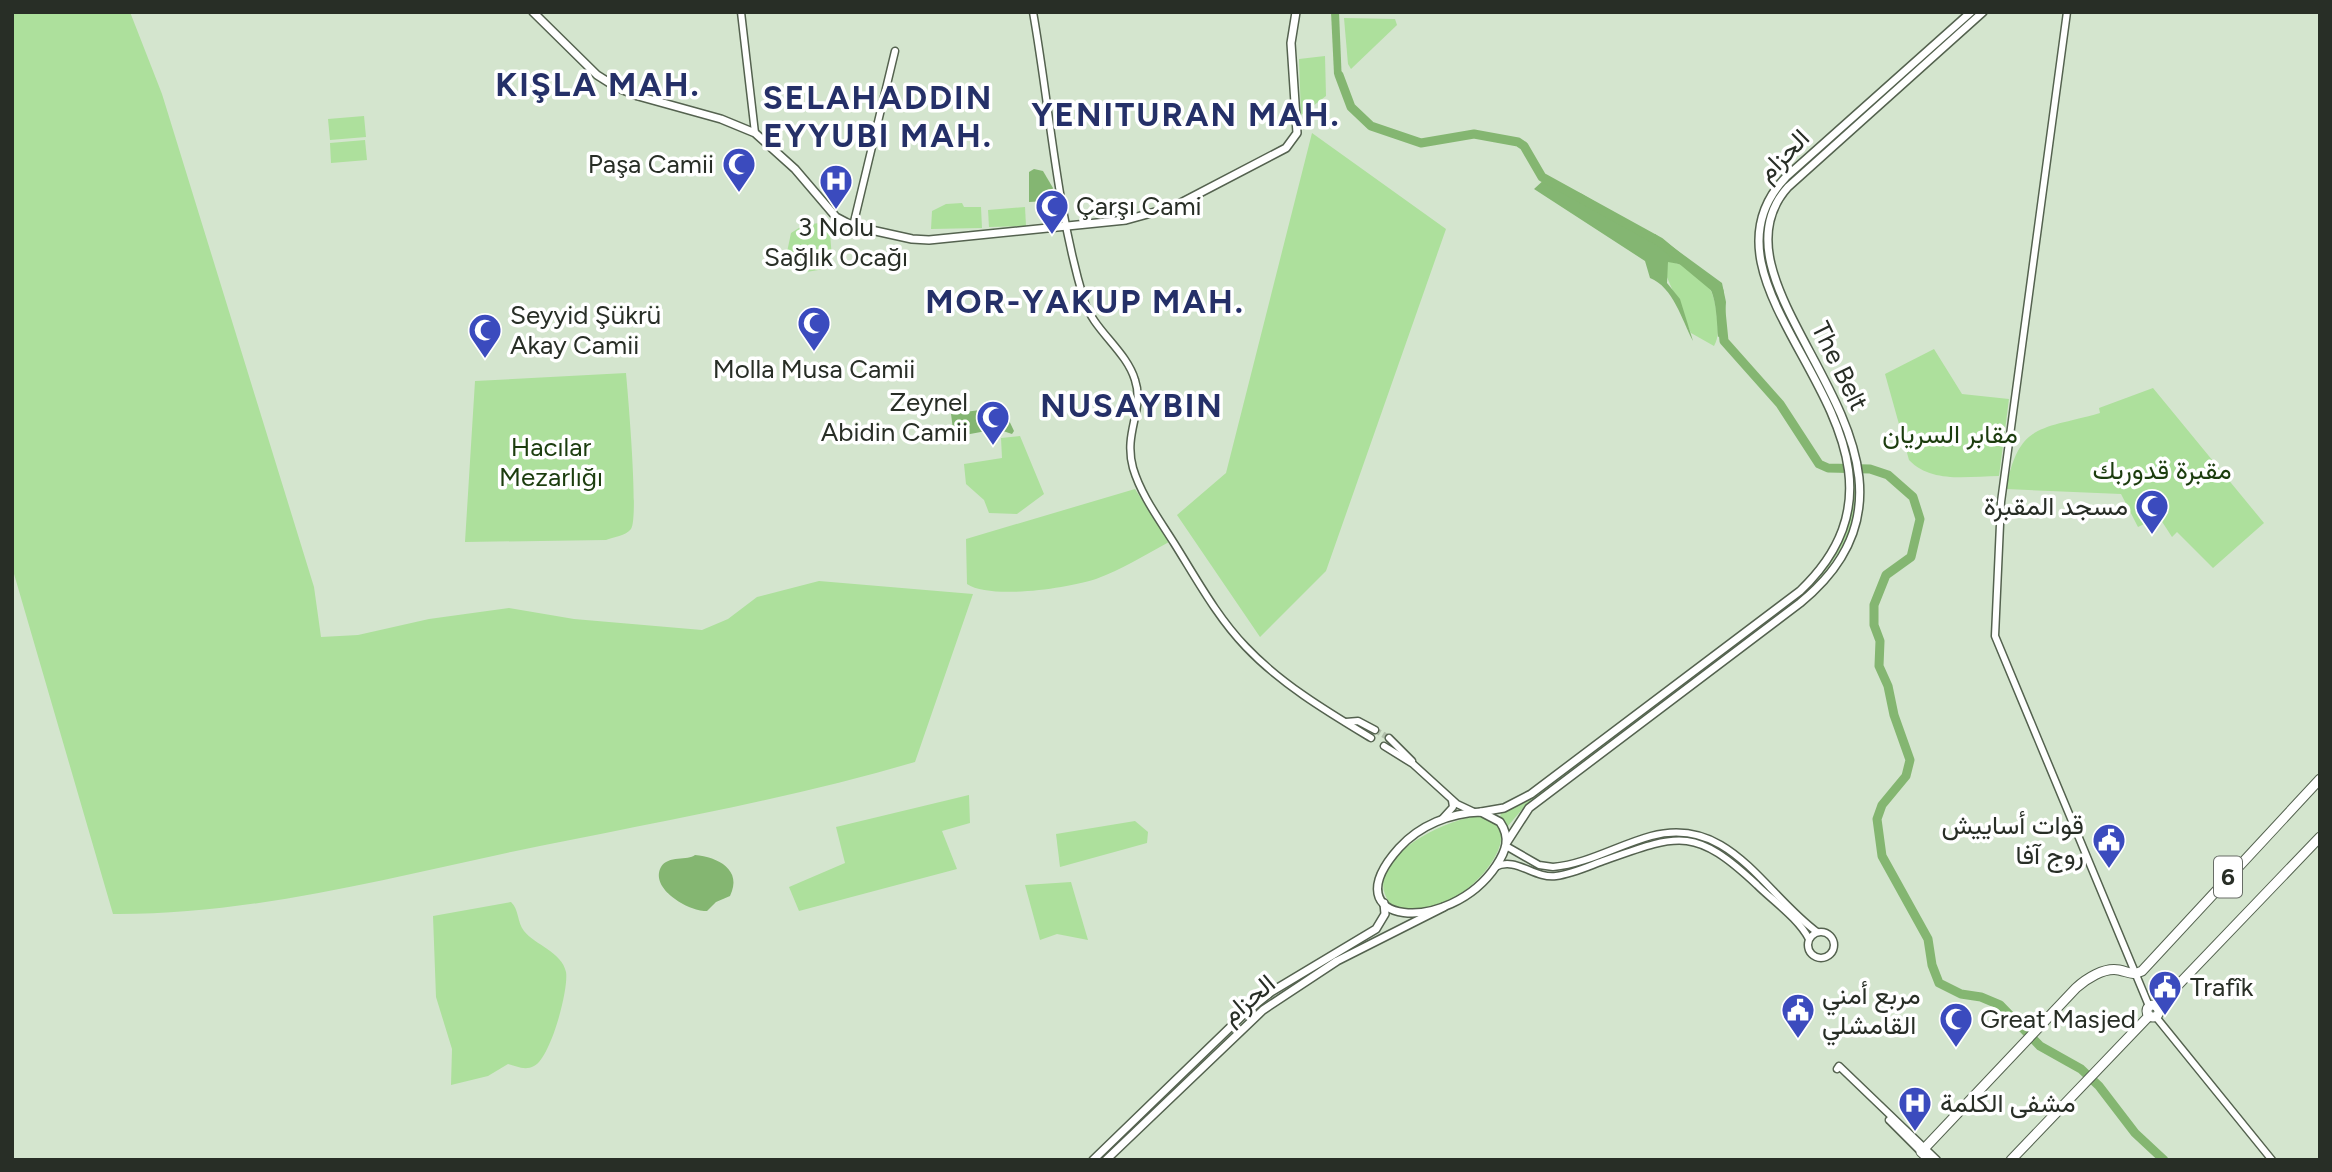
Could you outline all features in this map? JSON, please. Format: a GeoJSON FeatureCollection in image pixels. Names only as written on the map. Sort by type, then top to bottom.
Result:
{"type":"FeatureCollection","features":[{"type":"Feature","properties":{"kind":"highway","name":"6"},"geometry":{"type":"LineString","coordinates":[[2135,974],[2145,968],[2320,779]]}},
{"type":"Feature","properties":{"kind":"highway","name":"6"},"geometry":{"type":"LineString","coordinates":[[2011,1160],[2320,837]]}},
{"type":"Feature","properties":{"kind":"highway"},"geometry":{"type":"LineString","coordinates":[[1930,1160],[1923,1150],[2076,988],[2090,978],[2116,970],[2135,974]]}},
{"type":"Feature","properties":{"kind":"main road"},"geometry":{"type":"LineString","coordinates":[[533,12],[597,75],[616,87],[638,96],[721,119],[755,133],[795,169],[836,217],[853,226],[929,240],[1126,220],[1172,207],[1286,148],[1297,133],[1291,43],[1296,12]]}},
{"type":"Feature","properties":{"kind":"main road","name":"الحزام"},"geometry":{"type":"LineString","coordinates":[[1847,455],[1837,426],[1765,276],[1757,247],[1759,223],[1772,194],[1828,139],[1971,12]]}},
{"type":"Feature","properties":{"kind":"main road","name":"The Belt"},"geometry":{"type":"LineString","coordinates":[[1506,844],[1529,808],[1821,583],[1842,555],[1853,531],[1858,506],[1859,473],[1856,453],[1845,423],[1774,277],[1766,245],[1769,219],[1778,200],[1983,12]]}},
{"type":"Feature","properties":{"kind":"main road"},"geometry":{"type":"LineString","coordinates":[[1828,139],[1834,146]]}},
{"type":"Feature","properties":{"kind":"main road","name":"The Belt"},"geometry":{"type":"LineString","coordinates":[[1477,812],[1504,808],[1524,799],[1800,591],[1825,566],[1839,542],[1848,512],[1850,474],[1847,455]]}},
{"type":"Feature","properties":{"kind":"main road"},"geometry":{"type":"LineString","coordinates":[[1850,474],[1859,473]]}},
{"type":"Feature","properties":{"kind":"main road"},"geometry":{"type":"LineString","coordinates":[[1477,812],[1500,822],[1506,844],[1495,867],[1478,887],[1444,907],[1405,915],[1392,911],[1384,903],[1379,880],[1392,857],[1413,835],[1442,820],[1477,812]]}},
{"type":"Feature","properties":{"kind":"main road","name":"الحزام"},"geometry":{"type":"LineString","coordinates":[[1093,1160],[1246,1012],[1271,992],[1376,929],[1385,914],[1384,903]]}},
{"type":"Feature","properties":{"kind":"main road","name":"الحزام"},"geometry":{"type":"LineString","coordinates":[[1106,1160],[1263,1010],[1337,961],[1444,907]]}},
{"type":"Feature","properties":{"kind":"street"},"geometry":{"type":"LineString","coordinates":[[741,12],[755,133]]}},
{"type":"Feature","properties":{"kind":"street"},"geometry":{"type":"LineString","coordinates":[[1033,12],[1067,228],[1084,302],[1136,380],[1139,401],[1129,433],[1129,446],[1142,491],[1226,624],[1247,649],[1344,722],[1371,738]]}},
{"type":"Feature","properties":{"kind":"street"},"geometry":{"type":"LineString","coordinates":[[2067,12],[2001,502],[1995,636],[2135,974],[2153,1011],[2272,1160]]}},
{"type":"Feature","properties":{"kind":"street"},"geometry":{"type":"LineString","coordinates":[[853,226],[895,51]]}},
{"type":"Feature","properties":{"kind":"street"},"geometry":{"type":"LineString","coordinates":[[1344,722],[1358,721],[1375,730]]}},
{"type":"Feature","properties":{"kind":"street"},"geometry":{"type":"LineString","coordinates":[[1389,738],[1451,800],[1477,812]]}},
{"type":"Feature","properties":{"kind":"street"},"geometry":{"type":"LineString","coordinates":[[1384,746],[1417,768]]}},
{"type":"Feature","properties":{"kind":"street"},"geometry":{"type":"LineString","coordinates":[[1442,820],[1453,807],[1451,800]]}},
{"type":"Feature","properties":{"kind":"street"},"geometry":{"type":"LineString","coordinates":[[1506,844],[1539,866],[1553,867],[1665,832],[1693,832],[1733,853],[1817,932],[1826,933],[1832,938],[1835,945],[1830,955],[1819,958],[1812,955],[1808,947],[1809,939],[1817,932]]}},
{"type":"Feature","properties":{"kind":"street"},"geometry":{"type":"LineString","coordinates":[[1495,867],[1510,863],[1539,875],[1558,876],[1652,844],[1674,839],[1693,841],[1727,858],[1800,927],[1809,939]]}},
{"type":"Feature","properties":{"kind":"street"},"geometry":{"type":"LineString","coordinates":[[1923,1150],[1837,1066],[1923,1150],[1937,1160]]}},
{"type":"Feature","properties":{"kind":"green space"},"geometry":{"type":"Polygon","coordinates":[[[12,12],[130,12],[162,94],[314,587],[321,637],[358,635],[429,619],[509,608],[574,619],[702,630],[728,619],[757,597],[819,581],[973,594],[915,762],[764,800],[314,894],[214,909],[113,914],[12,567],[12,12]]]}},
{"type":"Feature","properties":{"kind":"green space"},"geometry":{"type":"Polygon","coordinates":[[[1344,18],[1395,19],[1397,25],[1351,69],[1348,64],[1344,18]]]}},
{"type":"Feature","properties":{"kind":"green space"},"geometry":{"type":"Polygon","coordinates":[[[1325,56],[1326,96],[1301,115],[1299,59],[1325,56]]]}},
{"type":"Feature","properties":{"kind":"green space"},"geometry":{"type":"Polygon","coordinates":[[[364,116],[366,137],[330,140],[328,119],[364,116]]]}},
{"type":"Feature","properties":{"kind":"green space"},"geometry":{"type":"Polygon","coordinates":[[[1312,133],[1446,229],[1326,571],[1260,637],[1177,515],[1226,473],[1312,133]]]}},
{"type":"Feature","properties":{"kind":"green space"},"geometry":{"type":"Polygon","coordinates":[[[365,140],[367,160],[331,163],[330,143],[365,140]]]}},
{"type":"Feature","properties":{"kind":"green space"},"geometry":{"type":"Polygon","coordinates":[[[962,203],[964,207],[981,207],[982,228],[931,229],[932,211],[946,204],[962,203]]]}},
{"type":"Feature","properties":{"kind":"green space"},"geometry":{"type":"Polygon","coordinates":[[[1025,207],[1026,226],[989,227],[988,210],[1025,207]]]}},
{"type":"Feature","properties":{"kind":"green space"},"geometry":{"type":"Polygon","coordinates":[[[829,221],[832,258],[824,264],[824,269],[795,274],[786,257],[791,233],[802,226],[829,221]]]}},
{"type":"Feature","properties":{"kind":"green space"},"geometry":{"type":"Polygon","coordinates":[[[1668,261],[1698,274],[1710,288],[1718,326],[1714,346],[1691,333],[1666,275],[1668,261]]]}},
{"type":"Feature","properties":{"kind":"green space","name":"مقابر السريان"},"geometry":{"type":"Polygon","coordinates":[[[1934,349],[1962,394],[2009,399],[1999,476],[1940,476],[1918,468],[1909,460],[1885,374],[1934,349]]]}},
{"type":"Feature","properties":{"kind":"green space","name":"Hacılar Mezarlığı"},"geometry":{"type":"Polygon","coordinates":[[[626,373],[634,503],[631,529],[623,535],[606,540],[465,542],[475,381],[626,373]]]}},
{"type":"Feature","properties":{"kind":"green space","name":"مقبرة قدوربك"},"geometry":{"type":"Polygon","coordinates":[[[2153,388],[2264,523],[2213,568],[2177,532],[2172,537],[2159,517],[2138,527],[2121,494],[2006,489],[2018,451],[2036,432],[2100,413],[2099,408],[2153,388]]]}},
{"type":"Feature","properties":{"kind":"green space"},"geometry":{"type":"Polygon","coordinates":[[[1020,436],[1044,494],[1017,514],[989,513],[984,500],[966,484],[964,464],[1002,458],[1001,438],[1020,436]]]}},
{"type":"Feature","properties":{"kind":"green space"},"geometry":{"type":"Polygon","coordinates":[[[1854,478],[1857,493],[1853,523],[1840,551],[1813,587],[1525,806],[1507,827],[1500,817],[1501,813],[1524,803],[1809,588],[1842,538],[1851,510],[1854,478]]]}},
{"type":"Feature","properties":{"kind":"green space"},"geometry":{"type":"Polygon","coordinates":[[[1135,489],[1169,542],[1096,579],[1068,586],[1011,592],[978,589],[967,584],[966,539],[1135,489]]]}},
{"type":"Feature","properties":{"kind":"green space"},"geometry":{"type":"Polygon","coordinates":[[[969,795],[970,823],[942,831],[957,869],[799,911],[789,887],[845,863],[836,827],[969,795]]]}},
{"type":"Feature","properties":{"kind":"green space"},"geometry":{"type":"Polygon","coordinates":[[[1478,816],[1497,824],[1501,839],[1494,858],[1478,878],[1457,896],[1433,909],[1410,912],[1389,902],[1383,886],[1386,871],[1396,857],[1428,833],[1478,816]]]}},
{"type":"Feature","properties":{"kind":"green space"},"geometry":{"type":"Polygon","coordinates":[[[1135,821],[1148,832],[1147,843],[1060,867],[1056,834],[1135,821]]]}},
{"type":"Feature","properties":{"kind":"green space"},"geometry":{"type":"Polygon","coordinates":[[[1071,882],[1088,940],[1057,934],[1040,940],[1025,885],[1071,882]]]}},
{"type":"Feature","properties":{"kind":"green space"},"geometry":{"type":"Polygon","coordinates":[[[511,902],[524,931],[554,954],[566,972],[565,993],[557,1023],[546,1051],[534,1066],[524,1068],[508,1064],[488,1076],[451,1085],[452,1049],[436,997],[433,916],[511,902]]]}},
{"type":"Feature","properties":{"kind":"shaded area"},"geometry":{"type":"Polygon","coordinates":[[[1331,12],[1339,12],[1342,84],[1334,74],[1331,12]]]}},
{"type":"Feature","properties":{"kind":"shaded area"},"geometry":{"type":"Polygon","coordinates":[[[1034,169],[1043,171],[1053,188],[1047,201],[1029,202],[1029,172],[1034,169]]]}},
{"type":"Feature","properties":{"kind":"shaded area"},"geometry":{"type":"Polygon","coordinates":[[[1546,178],[1582,194],[1653,237],[1655,234],[1722,283],[1726,302],[1724,334],[1718,337],[1714,298],[1704,279],[1695,271],[1668,262],[1667,283],[1680,299],[1693,341],[1671,296],[1658,282],[1650,278],[1645,261],[1534,189],[1546,178]]]}},
{"type":"Feature","properties":{"kind":"shaded area"},"geometry":{"type":"Polygon","coordinates":[[[994,408],[1005,412],[1014,431],[1012,434],[997,429],[954,437],[951,414],[994,408]]]}},
{"type":"Feature","properties":{"kind":"shaded area"},"geometry":{"type":"Polygon","coordinates":[[[695,855],[720,862],[731,872],[733,879],[730,896],[716,902],[707,911],[691,908],[673,898],[661,883],[659,875],[664,863],[695,855]]]}},
{"type":"Feature","properties":{"kind":"waterway"},"geometry":{"type":"LineString","coordinates":[[1339,75],[1351,107],[1371,126],[1421,143],[1474,134],[1518,142],[1524,146],[1542,177],[1660,242],[1719,291],[1724,341],[1780,404],[1819,464],[1828,468],[1870,469],[1888,475],[1913,497],[1920,519],[1911,557],[1886,575],[1874,605],[1874,625],[1880,641],[1879,666],[1888,686],[1894,715],[1910,760],[1906,776],[1882,805],[1877,819],[1882,856],[1928,939],[1932,965],[1939,983],[1961,994],[1981,997],[2000,1005],[2040,1046],[2081,1069],[2099,1086],[2135,1133],[2164,1160]]}},
{"type":"Feature","properties":{"kind":"tunnel"},"geometry":{"type":"LineString","coordinates":[[1375,730],[1389,738]]}},
{"type":"Feature","properties":{"kind":"place","name":"Paşa Camii"},"geometry":{"type":"Point","coordinates":[739,194]}},
{"type":"Feature","properties":{"kind":"place","name":"3 Nolu Sağlık Ocağı"},"geometry":{"type":"Point","coordinates":[836,211]}},
{"type":"Feature","properties":{"kind":"place","name":"Çarşı Cami"},"geometry":{"type":"Point","coordinates":[1052,236]}},
{"type":"Feature","properties":{"kind":"place","name":"Molla Musa Camii"},"geometry":{"type":"Point","coordinates":[814,353]}},
{"type":"Feature","properties":{"kind":"place","name":"Seyyid Şükrü Akay Camii"},"geometry":{"type":"Point","coordinates":[485,360]}},
{"type":"Feature","properties":{"kind":"place","name":"Zeynel Abidin Camii"},"geometry":{"type":"Point","coordinates":[993,447]}},
{"type":"Feature","properties":{"kind":"place","name":"مسجد المقبرة"},"geometry":{"type":"Point","coordinates":[2152,536]}},
{"type":"Feature","properties":{"kind":"place","name":"قوات أساييش روج آفا"},"geometry":{"type":"Point","coordinates":[2109,870]}},
{"type":"Feature","properties":{"kind":"place","name":"Trafîk"},"geometry":{"type":"Point","coordinates":[2165,1017]}},
{"type":"Feature","properties":{"kind":"place","name":"مربع أمني القامشلي"},"geometry":{"type":"Point","coordinates":[1798,1040]}},
{"type":"Feature","properties":{"kind":"place","name":"Great Masjed"},"geometry":{"type":"Point","coordinates":[1956,1049]}},
{"type":"Feature","properties":{"kind":"place","name":"مشفى الكلمة"},"geometry":{"type":"Point","coordinates":[1915,1133]}},
{"type":"Feature","properties":{"kind":"district","name":"KIŞLA MAH."},"geometry":{"type":"Point","coordinates":[598,84]}},
{"type":"Feature","properties":{"kind":"district","name":"YENITURAN MAH."},"geometry":{"type":"Point","coordinates":[1186,114]}},
{"type":"Feature","properties":{"kind":"district","name":"SELAHADDIN EYYUBI MAH."},"geometry":{"type":"Point","coordinates":[878,116]}},
{"type":"Feature","properties":{"kind":"district","name":"MOR-YAKUP MAH."},"geometry":{"type":"Point","coordinates":[1085,301]}},
{"type":"Feature","properties":{"kind":"district","name":"NUSAYBIN"},"geometry":{"type":"Point","coordinates":[1132,405]}}]}
